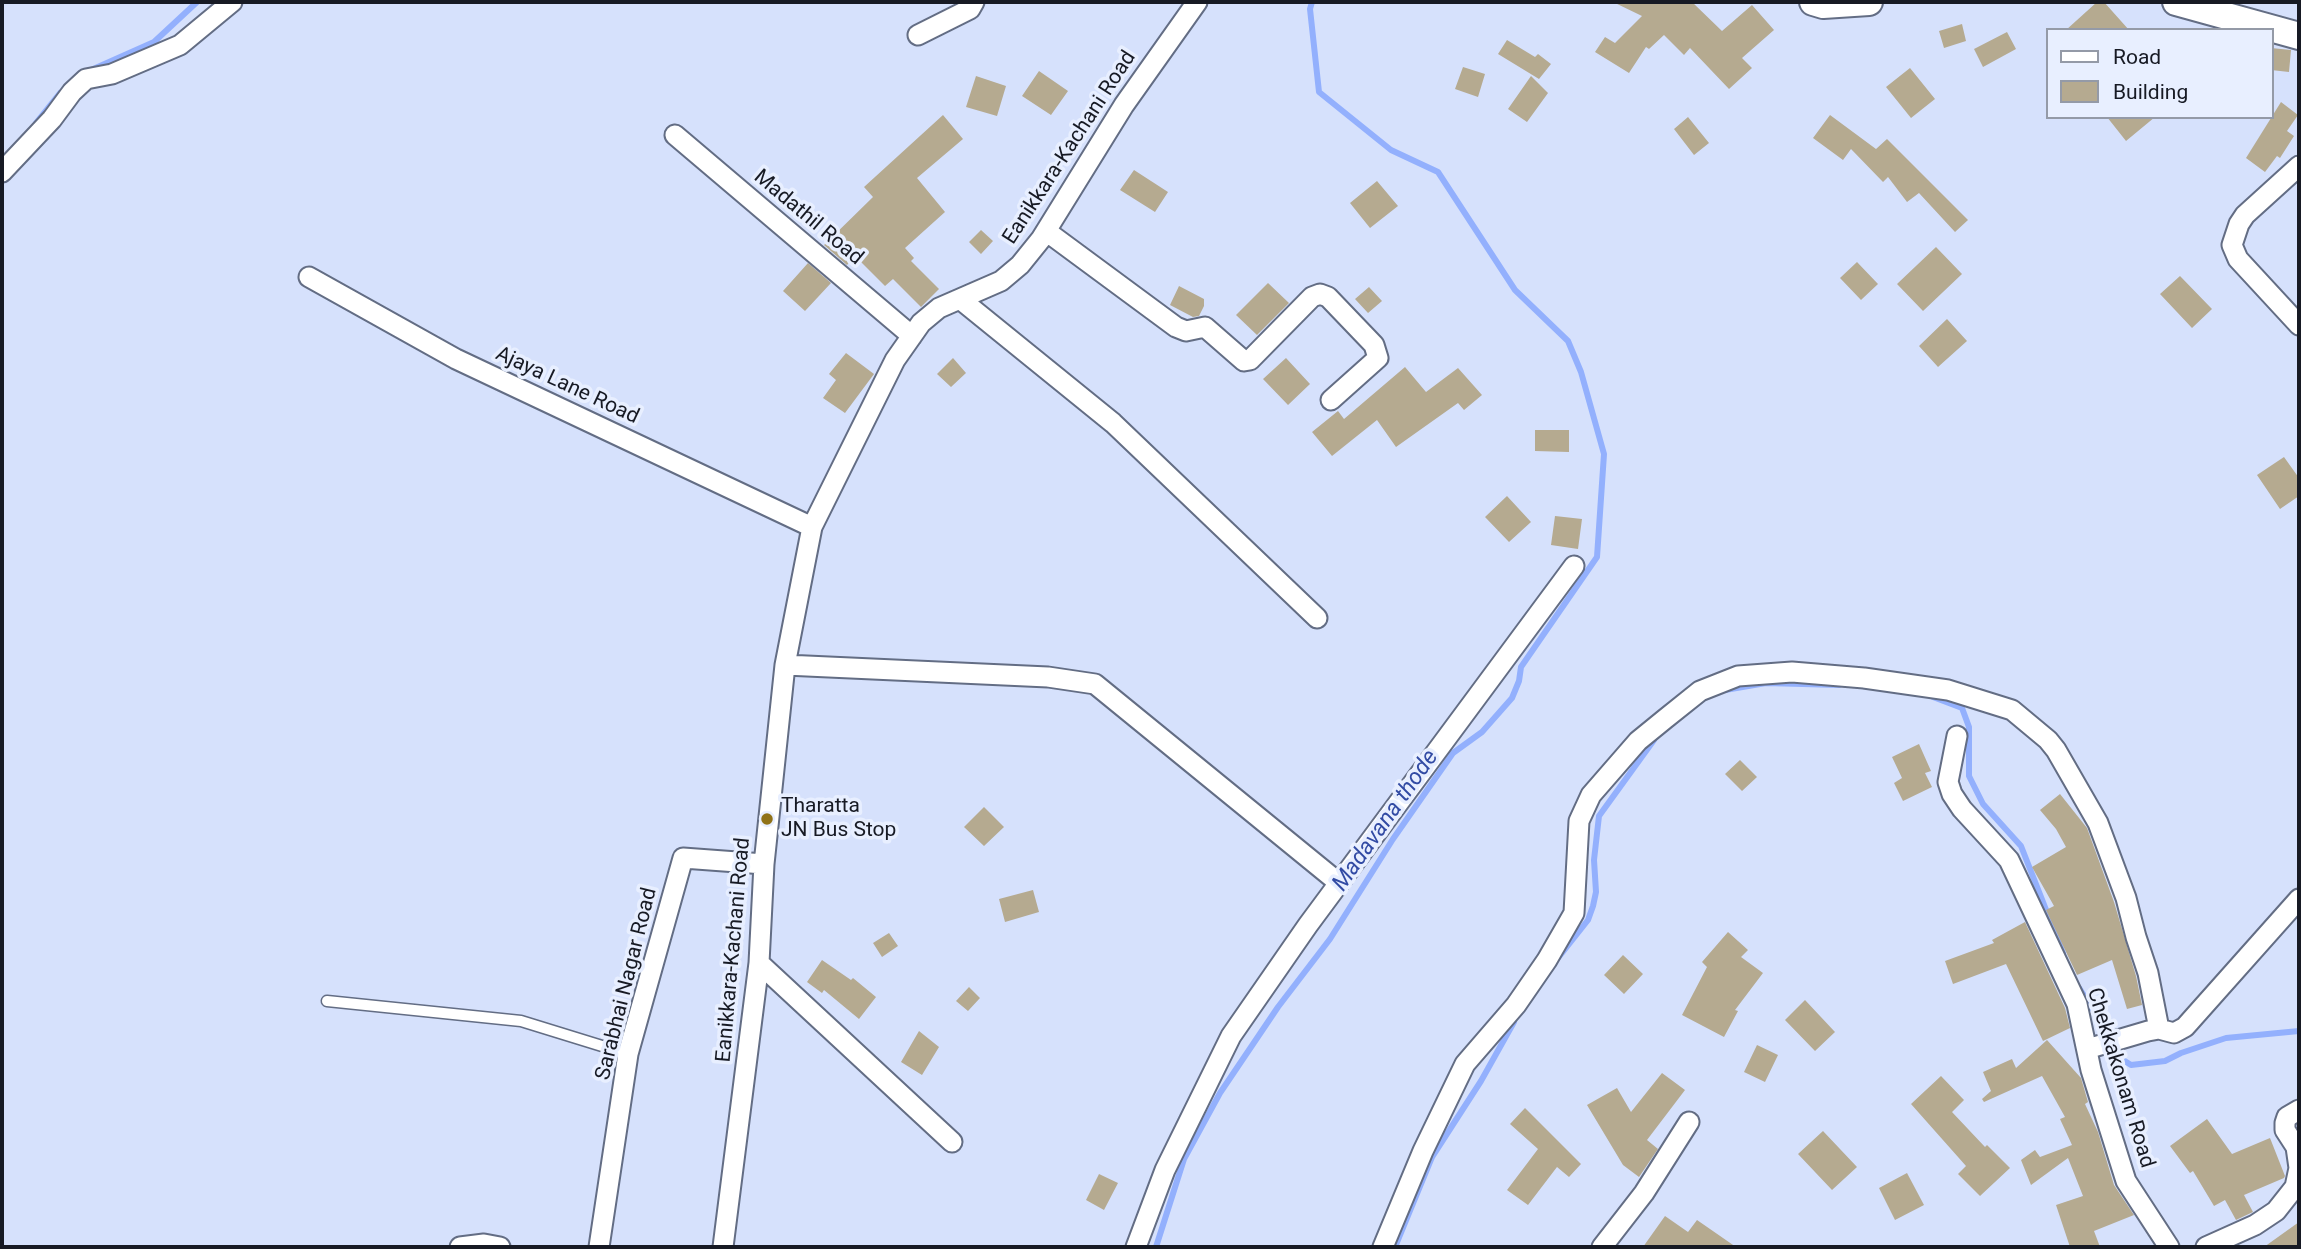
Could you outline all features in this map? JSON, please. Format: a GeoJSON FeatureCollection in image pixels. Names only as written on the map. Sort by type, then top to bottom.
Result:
{"type":"FeatureCollection","features":[{"type":"Feature","properties":{"kind":"main road"},"geometry":{"type":"LineString","coordinates":[[1813,2],[1823,5],[1853,2]]}},
{"type":"Feature","properties":{"kind":"main road"},"geometry":{"type":"LineString","coordinates":[[2176,2],[2270,28]]}},
{"type":"Feature","properties":{"kind":"main road"},"geometry":{"type":"LineString","coordinates":[[2273,29],[2299,36]]}},
{"type":"Feature","properties":{"kind":"street"},"geometry":{"type":"LineString","coordinates":[[2,172],[86,79],[112,74],[180,45],[232,2]]}},
{"type":"Feature","properties":{"kind":"street"},"geometry":{"type":"LineString","coordinates":[[918,35],[970,9],[974,2]]}},
{"type":"Feature","properties":{"kind":"street","name":"Eanikkara-Kachani Road"},"geometry":{"type":"LineString","coordinates":[[723,1247],[759,963],[764,864],[785,665],[812,527],[895,360],[921,323],[939,308],[1001,281],[1020,265],[1046,231],[1124,106],[1198,2]]}},
{"type":"Feature","properties":{"kind":"street","name":"Madathil Road"},"geometry":{"type":"LineString","coordinates":[[675,135],[912,336]]}},
{"type":"Feature","properties":{"kind":"street"},"geometry":{"type":"LineString","coordinates":[[2299,166],[2245,215],[2232,245],[2238,259],[2299,325]]}},
{"type":"Feature","properties":{"kind":"street"},"geometry":{"type":"LineString","coordinates":[[1046,231],[1176,327],[1186,331],[1205,327],[1244,361],[1250,360],[1312,297],[1320,294],[1328,297],[1374,345],[1378,358],[1331,400]]}},
{"type":"Feature","properties":{"kind":"street","name":"Ajaya Lane Road"},"geometry":{"type":"LineString","coordinates":[[309,277],[456,359],[812,527]]}},
{"type":"Feature","properties":{"kind":"street"},"geometry":{"type":"LineString","coordinates":[[960,299],[1113,423],[1317,618]]}},
{"type":"Feature","properties":{"kind":"street"},"geometry":{"type":"LineString","coordinates":[[1136,1247],[1165,1170],[1231,1036],[1339,883],[1574,566]]}},
{"type":"Feature","properties":{"kind":"street"},"geometry":{"type":"LineString","coordinates":[[785,665],[1048,677],[1095,684],[1339,883]]}},
{"type":"Feature","properties":{"kind":"street"},"geometry":{"type":"LineString","coordinates":[[1383,1247],[1423,1151],[1465,1064],[1516,1004],[1547,960],[1574,913],[1579,821],[1591,795],[1638,741],[1700,691],[1738,676],[1792,672],[1864,678],[1948,690],[2012,710],[2056,750],[2098,823],[2126,898],[2148,973],[2159,1029]]}},
{"type":"Feature","properties":{"kind":"street","name":"Chekkakonam Road"},"geometry":{"type":"LineString","coordinates":[[1957,736],[1948,782],[1952,794],[2010,860],[2077,1004],[2087,1049],[2126,1181],[2169,1247]]}},
{"type":"Feature","properties":{"kind":"street","name":"Sarabhai Nagar Road"},"geometry":{"type":"LineString","coordinates":[[599,1247],[628,1054],[683,858],[764,864]]}},
{"type":"Feature","properties":{"kind":"street"},"geometry":{"type":"LineString","coordinates":[[2087,1049],[2148,1031],[2159,1029],[2174,1033],[2187,1025],[2299,899]]}},
{"type":"Feature","properties":{"kind":"street"},"geometry":{"type":"LineString","coordinates":[[759,963],[952,1142]]}},
{"type":"Feature","properties":{"kind":"street"},"geometry":{"type":"LineString","coordinates":[[2206,1247],[2255,1225],[2276,1211],[2297,1186],[2299,1168],[2296,1147],[2285,1130],[2285,1123],[2287,1117],[2299,1110]]}},
{"type":"Feature","properties":{"kind":"street"},"geometry":{"type":"LineString","coordinates":[[1602,1247],[1644,1193],[1689,1122]]}},
{"type":"Feature","properties":{"kind":"street"},"geometry":{"type":"LineString","coordinates":[[460,1247],[484,1244],[500,1247]]}},
{"type":"Feature","properties":{"kind":"lane"},"geometry":{"type":"LineString","coordinates":[[327,1001],[521,1021],[628,1054]]}},
{"type":"Feature","properties":{"kind":"building"},"geometry":{"type":"Polygon","coordinates":[[[1613,2],[1692,2],[1722,31],[1752,5],[1774,30],[1742,58],[1752,68],[1729,89],[1690,48],[1684,55],[1664,35],[1649,49],[1646,47],[1629,73],[1595,52],[1605,37],[1615,43],[1642,16],[1613,2]]]}},
{"type":"Feature","properties":{"kind":"building"},"geometry":{"type":"Polygon","coordinates":[[[2097,2],[2104,2],[2127,28],[2068,28],[2097,2]]]}},
{"type":"Feature","properties":{"kind":"building"},"geometry":{"type":"Polygon","coordinates":[[[1962,24],[1966,41],[1944,48],[1939,31],[1962,24]]]}},
{"type":"Feature","properties":{"kind":"building"},"geometry":{"type":"Polygon","coordinates":[[[2007,32],[2016,49],[1983,67],[1974,49],[2007,32]]]}},
{"type":"Feature","properties":{"kind":"building"},"geometry":{"type":"Polygon","coordinates":[[[1507,40],[1535,57],[1538,54],[1551,64],[1539,79],[1498,54],[1507,40]]]}},
{"type":"Feature","properties":{"kind":"building"},"geometry":{"type":"Polygon","coordinates":[[[2273,48],[2291,50],[2289,72],[2273,70],[2273,48]]]}},
{"type":"Feature","properties":{"kind":"building"},"geometry":{"type":"Polygon","coordinates":[[[1463,67],[1485,74],[1478,97],[1455,89],[1463,67]]]}},
{"type":"Feature","properties":{"kind":"building"},"geometry":{"type":"Polygon","coordinates":[[[1910,68],[1935,99],[1911,118],[1886,87],[1910,68]]]}},
{"type":"Feature","properties":{"kind":"building"},"geometry":{"type":"Polygon","coordinates":[[[1039,71],[1068,91],[1051,115],[1022,96],[1039,71]]]}},
{"type":"Feature","properties":{"kind":"building"},"geometry":{"type":"Polygon","coordinates":[[[976,76],[1006,86],[997,116],[966,107],[976,76]]]}},
{"type":"Feature","properties":{"kind":"building"},"geometry":{"type":"Polygon","coordinates":[[[1531,76],[1548,93],[1527,122],[1508,109],[1531,76]]]}},
{"type":"Feature","properties":{"kind":"building"},"geometry":{"type":"Polygon","coordinates":[[[2281,102],[2298,115],[2287,131],[2294,136],[2280,158],[2277,156],[2265,172],[2246,158],[2270,119],[2273,119],[2281,102]]]}},
{"type":"Feature","properties":{"kind":"building"},"geometry":{"type":"Polygon","coordinates":[[[943,115],[963,139],[917,178],[945,212],[905,248],[914,258],[911,261],[939,289],[921,307],[893,279],[885,286],[855,256],[847,265],[824,245],[873,197],[864,187],[943,115]]]}},
{"type":"Feature","properties":{"kind":"building"},"geometry":{"type":"Polygon","coordinates":[[[1830,115],[1876,149],[1887,139],[1968,220],[1955,232],[1919,193],[1907,202],[1888,177],[1883,182],[1851,149],[1843,160],[1813,138],[1830,115]]]}},
{"type":"Feature","properties":{"kind":"building"},"geometry":{"type":"Polygon","coordinates":[[[1688,117],[1709,143],[1694,155],[1674,129],[1688,117]]]}},
{"type":"Feature","properties":{"kind":"building"},"geometry":{"type":"Polygon","coordinates":[[[2109,119],[2153,119],[2126,141],[2109,119]]]}},
{"type":"Feature","properties":{"kind":"building"},"geometry":{"type":"Polygon","coordinates":[[[1134,170],[1168,192],[1155,212],[1120,190],[1134,170]]]}},
{"type":"Feature","properties":{"kind":"building"},"geometry":{"type":"Polygon","coordinates":[[[1377,181],[1398,206],[1370,228],[1350,203],[1377,181]]]}},
{"type":"Feature","properties":{"kind":"building"},"geometry":{"type":"Polygon","coordinates":[[[981,230],[993,241],[981,254],[969,242],[981,230]]]}},
{"type":"Feature","properties":{"kind":"building"},"geometry":{"type":"Polygon","coordinates":[[[1936,247],[1962,274],[1923,311],[1897,284],[1936,247]]]}},
{"type":"Feature","properties":{"kind":"building"},"geometry":{"type":"Polygon","coordinates":[[[1857,262],[1878,284],[1861,300],[1840,278],[1857,262]]]}},
{"type":"Feature","properties":{"kind":"building"},"geometry":{"type":"Polygon","coordinates":[[[808,263],[831,283],[805,311],[783,291],[808,263]]]}},
{"type":"Feature","properties":{"kind":"building"},"geometry":{"type":"Polygon","coordinates":[[[2180,276],[2212,309],[2192,328],[2160,294],[2180,276]]]}},
{"type":"Feature","properties":{"kind":"building"},"geometry":{"type":"Polygon","coordinates":[[[1268,283],[1289,303],[1257,335],[1236,315],[1268,283]]]}},
{"type":"Feature","properties":{"kind":"building"},"geometry":{"type":"Polygon","coordinates":[[[1179,286],[1204,299],[1199,316],[1193,317],[1170,305],[1179,286]]]}},
{"type":"Feature","properties":{"kind":"building"},"geometry":{"type":"Polygon","coordinates":[[[1369,287],[1382,301],[1368,313],[1355,299],[1369,287]]]}},
{"type":"Feature","properties":{"kind":"building"},"geometry":{"type":"Polygon","coordinates":[[[1947,319],[1967,341],[1938,367],[1919,346],[1947,319]]]}},
{"type":"Feature","properties":{"kind":"building"},"geometry":{"type":"Polygon","coordinates":[[[846,353],[874,374],[845,413],[823,398],[836,380],[829,374],[846,353]]]}},
{"type":"Feature","properties":{"kind":"building"},"geometry":{"type":"Polygon","coordinates":[[[953,358],[966,373],[951,387],[937,374],[953,358]]]}},
{"type":"Feature","properties":{"kind":"building"},"geometry":{"type":"Polygon","coordinates":[[[1286,358],[1310,384],[1288,405],[1263,379],[1286,358]]]}},
{"type":"Feature","properties":{"kind":"building"},"geometry":{"type":"Polygon","coordinates":[[[1405,367],[1426,392],[1458,368],[1482,395],[1464,410],[1458,403],[1396,447],[1377,420],[1332,456],[1312,432],[1338,411],[1344,419],[1405,367]]]}},
{"type":"Feature","properties":{"kind":"building"},"geometry":{"type":"Polygon","coordinates":[[[1535,430],[1569,430],[1569,452],[1535,451],[1535,430]]]}},
{"type":"Feature","properties":{"kind":"building"},"geometry":{"type":"Polygon","coordinates":[[[2284,457],[2299,478],[2299,496],[2280,509],[2257,475],[2284,457]]]}},
{"type":"Feature","properties":{"kind":"building"},"geometry":{"type":"Polygon","coordinates":[[[1507,496],[1531,522],[1509,542],[1485,517],[1507,496]]]}},
{"type":"Feature","properties":{"kind":"building"},"geometry":{"type":"Polygon","coordinates":[[[1555,516],[1582,519],[1578,549],[1551,545],[1555,516]]]}},
{"type":"Feature","properties":{"kind":"building"},"geometry":{"type":"Polygon","coordinates":[[[1919,744],[1931,771],[1925,773],[1932,787],[1903,801],[1894,783],[1902,778],[1892,757],[1919,744]]]}},
{"type":"Feature","properties":{"kind":"building"},"geometry":{"type":"Polygon","coordinates":[[[1740,760],[1757,777],[1742,791],[1725,774],[1740,760]]]}},
{"type":"Feature","properties":{"kind":"building"},"geometry":{"type":"Polygon","coordinates":[[[2060,794],[2087,828],[2114,902],[2142,1005],[2127,1009],[2112,960],[2077,975],[2046,910],[2054,906],[2032,867],[2066,847],[2056,829],[2040,810],[2060,794]]]}},
{"type":"Feature","properties":{"kind":"building"},"geometry":{"type":"Polygon","coordinates":[[[984,807],[1004,827],[984,846],[964,827],[984,807]]]}},
{"type":"Feature","properties":{"kind":"building"},"geometry":{"type":"Polygon","coordinates":[[[1033,890],[1039,912],[1005,922],[999,899],[1033,890]]]}},
{"type":"Feature","properties":{"kind":"building"},"geometry":{"type":"Polygon","coordinates":[[[2025,922],[2065,1008],[2070,1028],[2043,1041],[2006,964],[1953,984],[1945,961],[1994,943],[1992,940],[2025,922]]]}},
{"type":"Feature","properties":{"kind":"building"},"geometry":{"type":"Polygon","coordinates":[[[1728,932],[1748,950],[1741,957],[1763,973],[1735,1010],[1738,1011],[1724,1037],[1682,1015],[1707,967],[1702,962],[1728,932]]]}},
{"type":"Feature","properties":{"kind":"building"},"geometry":{"type":"Polygon","coordinates":[[[889,933],[898,946],[882,957],[873,943],[889,933]]]}},
{"type":"Feature","properties":{"kind":"building"},"geometry":{"type":"Polygon","coordinates":[[[1623,955],[1643,974],[1624,994],[1604,975],[1623,955]]]}},
{"type":"Feature","properties":{"kind":"building"},"geometry":{"type":"Polygon","coordinates":[[[822,960],[851,980],[853,978],[876,997],[859,1019],[824,990],[822,993],[807,982],[822,960]]]}},
{"type":"Feature","properties":{"kind":"building"},"geometry":{"type":"Polygon","coordinates":[[[969,987],[980,998],[968,1011],[956,1001],[969,987]]]}},
{"type":"Feature","properties":{"kind":"building"},"geometry":{"type":"Polygon","coordinates":[[[1805,1000],[1835,1032],[1815,1051],[1785,1020],[1805,1000]]]}},
{"type":"Feature","properties":{"kind":"building"},"geometry":{"type":"Polygon","coordinates":[[[919,1031],[939,1047],[922,1075],[901,1062],[919,1031]]]}},
{"type":"Feature","properties":{"kind":"building"},"geometry":{"type":"Polygon","coordinates":[[[2047,1040],[2081,1078],[2088,1102],[2085,1104],[2098,1132],[2114,1185],[2134,1215],[2094,1231],[2100,1247],[2070,1247],[2056,1205],[2083,1196],[2068,1158],[2031,1185],[2021,1160],[2035,1150],[2040,1157],[2072,1145],[2060,1119],[2065,1117],[2042,1076],[1984,1102],[1982,1099],[1991,1091],[1983,1072],[2012,1059],[2016,1068],[2047,1040]]]}},
{"type":"Feature","properties":{"kind":"building"},"geometry":{"type":"Polygon","coordinates":[[[1757,1045],[1778,1055],[1765,1082],[1744,1072],[1757,1045]]]}},
{"type":"Feature","properties":{"kind":"building"},"geometry":{"type":"Polygon","coordinates":[[[1662,1073],[1685,1090],[1647,1140],[1658,1149],[1639,1177],[1623,1165],[1587,1105],[1617,1088],[1631,1112],[1662,1073]]]}},
{"type":"Feature","properties":{"kind":"building"},"geometry":{"type":"Polygon","coordinates":[[[1941,1076],[1964,1100],[1952,1112],[1985,1147],[1987,1145],[2010,1168],[1980,1196],[1958,1174],[1966,1166],[1911,1104],[1941,1076]]]}},
{"type":"Feature","properties":{"kind":"building"},"geometry":{"type":"Polygon","coordinates":[[[1525,1108],[1581,1164],[1569,1177],[1557,1167],[1528,1205],[1507,1190],[1538,1149],[1510,1124],[1525,1108]]]}},
{"type":"Feature","properties":{"kind":"building"},"geometry":{"type":"Polygon","coordinates":[[[2207,1119],[2232,1154],[2270,1138],[2285,1176],[2244,1195],[2253,1212],[2236,1220],[2225,1200],[2214,1206],[2193,1171],[2190,1173],[2170,1146],[2207,1119]]]}},
{"type":"Feature","properties":{"kind":"building"},"geometry":{"type":"Polygon","coordinates":[[[1823,1131],[1857,1167],[1832,1190],[1798,1154],[1823,1131]]]}},
{"type":"Feature","properties":{"kind":"building"},"geometry":{"type":"Polygon","coordinates":[[[1907,1173],[1924,1205],[1895,1220],[1879,1188],[1907,1173]]]}},
{"type":"Feature","properties":{"kind":"building"},"geometry":{"type":"Polygon","coordinates":[[[1099,1174],[1118,1183],[1104,1210],[1086,1200],[1099,1174]]]}},
{"type":"Feature","properties":{"kind":"building"},"geometry":{"type":"Polygon","coordinates":[[[1665,1216],[1688,1232],[1697,1220],[1736,1247],[1643,1247],[1665,1216]]]}},
{"type":"Feature","properties":{"kind":"building"},"geometry":{"type":"Polygon","coordinates":[[[2299,1222],[2299,1247],[2264,1247],[2299,1222]]]}},
{"type":"Feature","properties":{"kind":"waterway"},"geometry":{"type":"LineString","coordinates":[[91,70],[154,42],[197,2]]}},
{"type":"Feature","properties":{"kind":"waterway","name":"Madavana thode"},"geometry":{"type":"LineString","coordinates":[[1156,1247],[1184,1159],[1220,1093],[1278,1007],[1330,939],[1393,839],[1453,753],[1482,732],[1512,698],[1521,667],[1597,557],[1604,454],[1581,372],[1568,341],[1515,290],[1438,172],[1391,150],[1319,92],[1310,9],[1312,2]]}},
{"type":"Feature","properties":{"kind":"waterway"},"geometry":{"type":"LineString","coordinates":[[36,123],[60,93]]}},
{"type":"Feature","properties":{"kind":"waterway"},"geometry":{"type":"LineString","coordinates":[[1725,690],[1766,683],[1839,685]]}},
{"type":"Feature","properties":{"kind":"waterway"},"geometry":{"type":"LineString","coordinates":[[1933,697],[1962,708],[1969,727],[1969,776],[1983,804],[2021,846],[2063,953]]}},
{"type":"Feature","properties":{"kind":"waterway"},"geometry":{"type":"LineString","coordinates":[[1558,958],[1588,920],[1593,906],[1599,816],[1654,740]]}},
{"type":"Feature","properties":{"kind":"waterway"},"geometry":{"type":"LineString","coordinates":[[2079,988],[2114,1042],[2120,1058],[2131,1065],[2165,1061],[2226,1038],[2299,1031]]}},
{"type":"Feature","properties":{"kind":"waterway"},"geometry":{"type":"LineString","coordinates":[[1395,1247],[1432,1157],[1481,1081],[1514,1022]]}},
{"type":"Feature","properties":{"kind":"place","name":"Tharatta JN Bus Stop"},"geometry":{"type":"Point","coordinates":[767,819]}}]}
